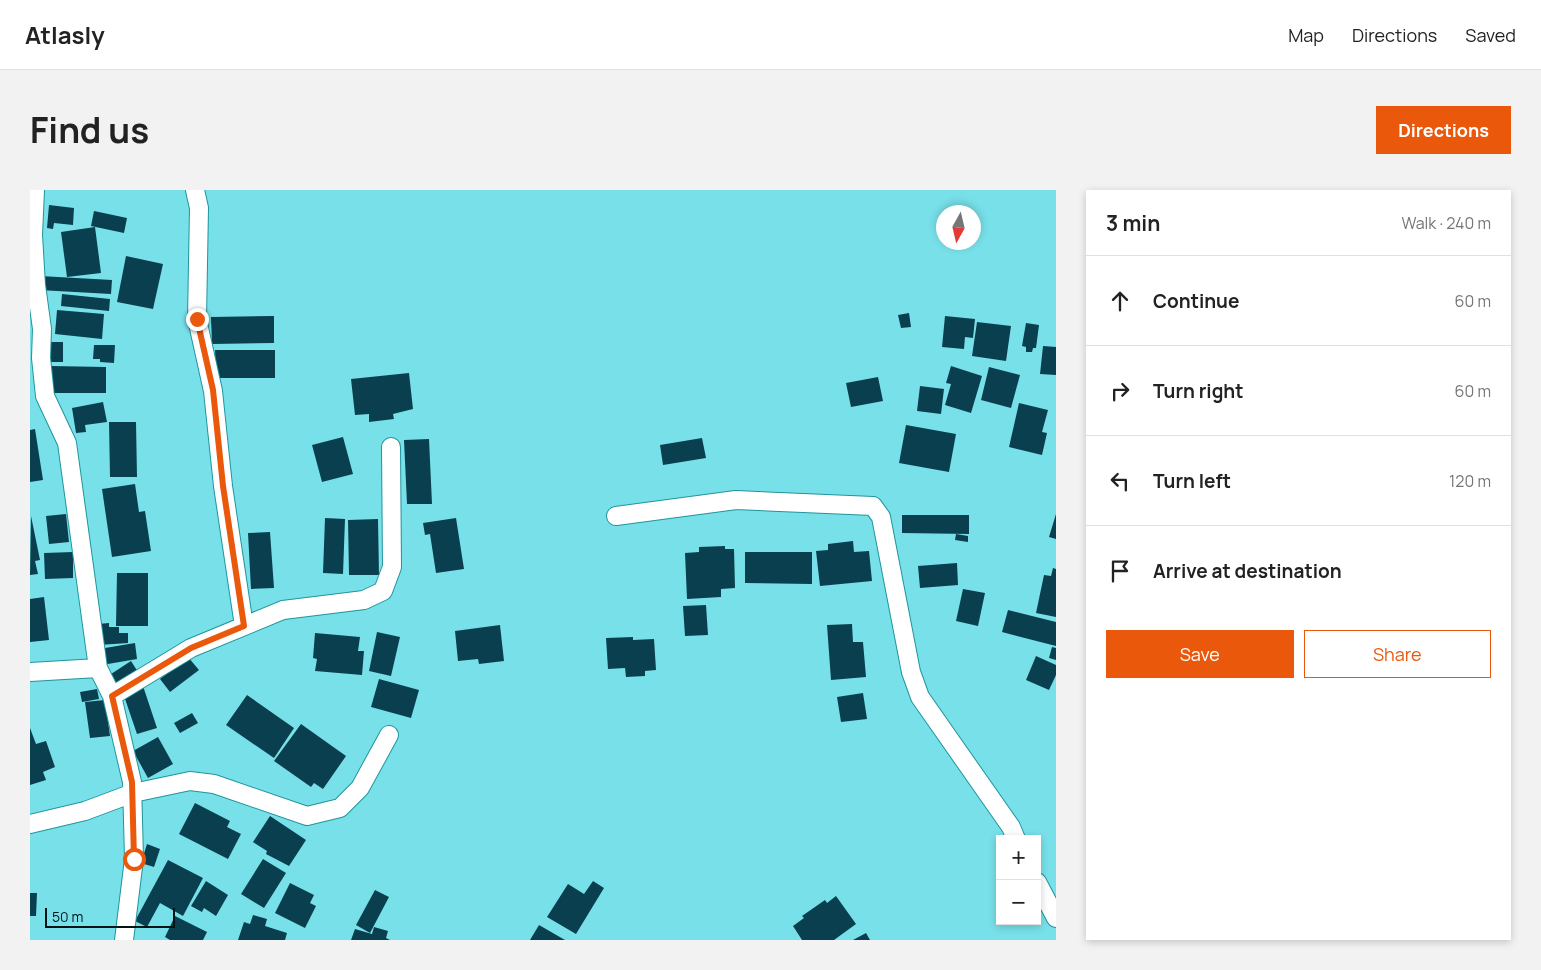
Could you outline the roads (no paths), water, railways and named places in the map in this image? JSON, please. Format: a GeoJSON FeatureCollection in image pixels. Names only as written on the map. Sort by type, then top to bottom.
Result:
{"type":"FeatureCollection","features":[{"type":"Feature","properties":{"kind":"street"},"geometry":{"type":"LineString","coordinates":[[35,190],[33,235],[36,285],[42,330],[35,358],[46,396],[67,442],[98,668],[112,696],[132,782],[134,859],[125,940]]}},
{"type":"Feature","properties":{"kind":"street"},"geometry":{"type":"LineString","coordinates":[[195,190],[200,208],[197,319],[213,390],[223,486],[244,626]]}},
{"type":"Feature","properties":{"kind":"street"},"geometry":{"type":"LineString","coordinates":[[112,696],[191,648],[283,610],[364,600],[382,591],[392,567],[391,447]]}},
{"type":"Feature","properties":{"kind":"street"},"geometry":{"type":"LineString","coordinates":[[616,516],[736,500],[873,506],[881,517],[911,672],[920,697],[1011,827],[1014,835]]}},
{"type":"Feature","properties":{"kind":"street"},"geometry":{"type":"LineString","coordinates":[[30,672],[98,668]]}},
{"type":"Feature","properties":{"kind":"street"},"geometry":{"type":"LineString","coordinates":[[30,824],[85,811],[132,793],[190,781],[214,784],[307,816],[340,808],[360,788],[389,735]]}},
{"type":"Feature","properties":{"kind":"street"},"geometry":{"type":"LineString","coordinates":[[1041,890],[1056,918]]}}]}
